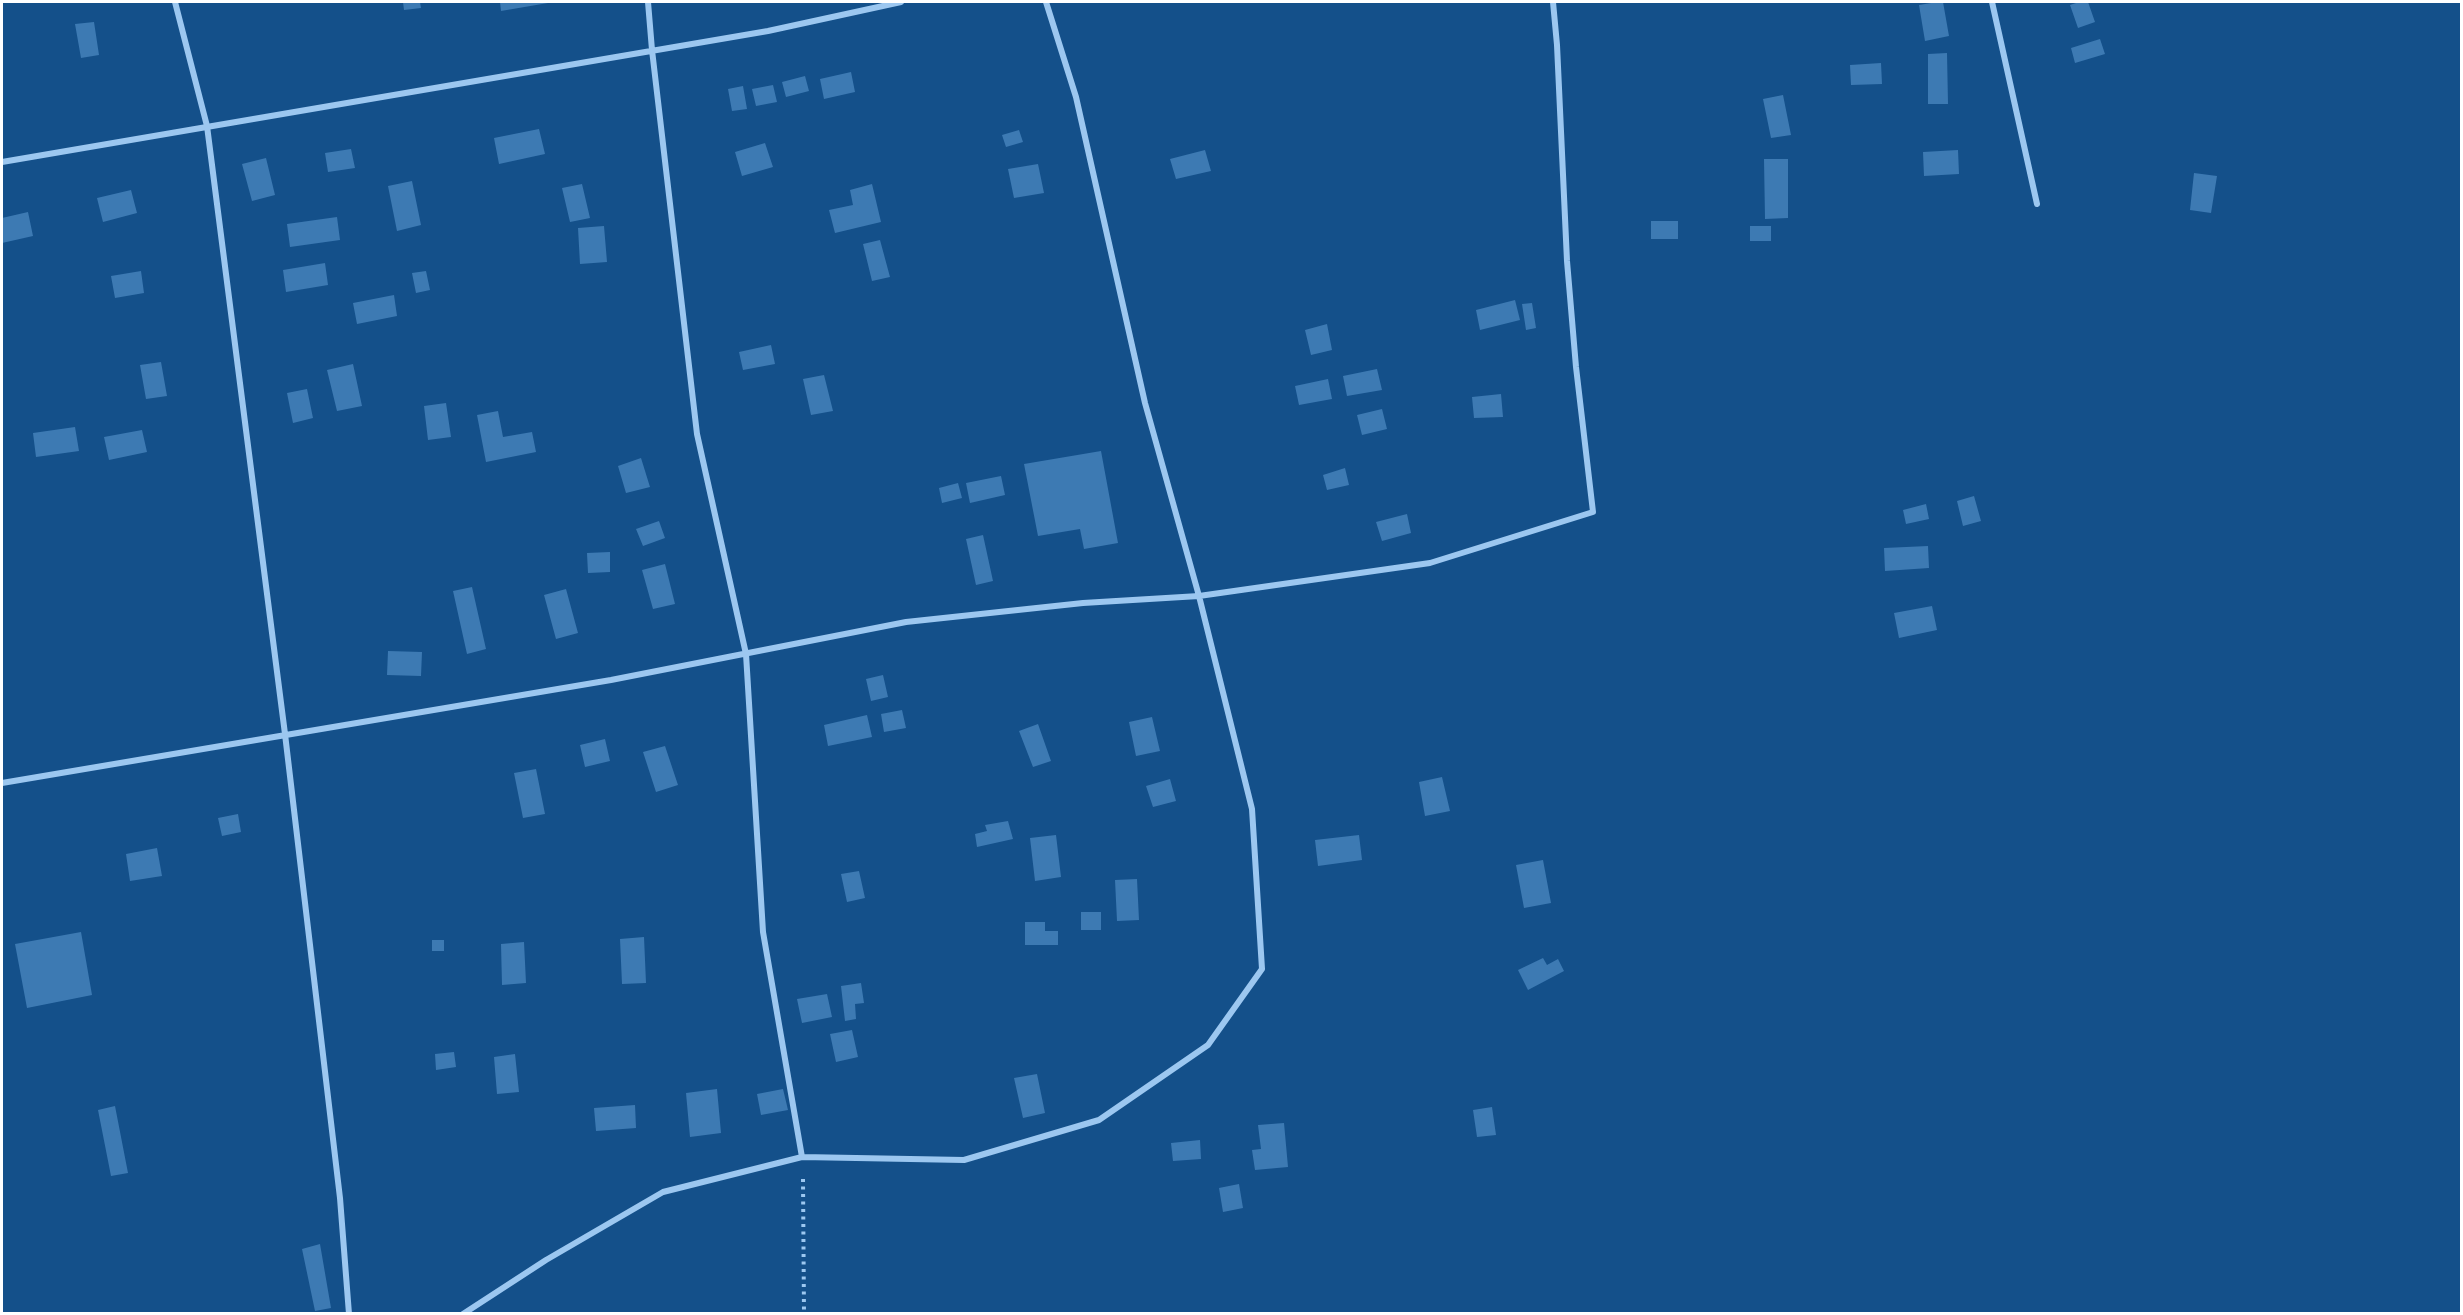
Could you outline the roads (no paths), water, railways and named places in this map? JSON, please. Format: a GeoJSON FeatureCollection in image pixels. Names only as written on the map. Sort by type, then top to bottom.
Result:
{"type":"FeatureCollection","features":[{"type":"Feature","properties":{"kind":"street"},"geometry":{"type":"LineString","coordinates":[[175,2],[207,126],[285,734],[340,1198],[349,1314]]}},
{"type":"Feature","properties":{"kind":"street"},"geometry":{"type":"LineString","coordinates":[[648,2],[697,434],[746,654],[764,932],[802,1157]]}},
{"type":"Feature","properties":{"kind":"street"},"geometry":{"type":"LineString","coordinates":[[2,162],[768,31],[901,2]]}},
{"type":"Feature","properties":{"kind":"street"},"geometry":{"type":"LineString","coordinates":[[463,1314],[546,1260],[663,1192],[802,1157],[964,1160],[1099,1120],[1208,1045],[1262,969],[1252,809],[1199,596],[1145,403],[1077,97],[1046,2]]}},
{"type":"Feature","properties":{"kind":"street"},"geometry":{"type":"LineString","coordinates":[[2,783],[611,680],[906,622],[1083,603],[1199,596],[1430,563],[1593,512],[1576,367],[1568,273],[1553,2]]}},
{"type":"Feature","properties":{"kind":"street"},"geometry":{"type":"LineString","coordinates":[[1992,2],[2037,204]]}}]}
